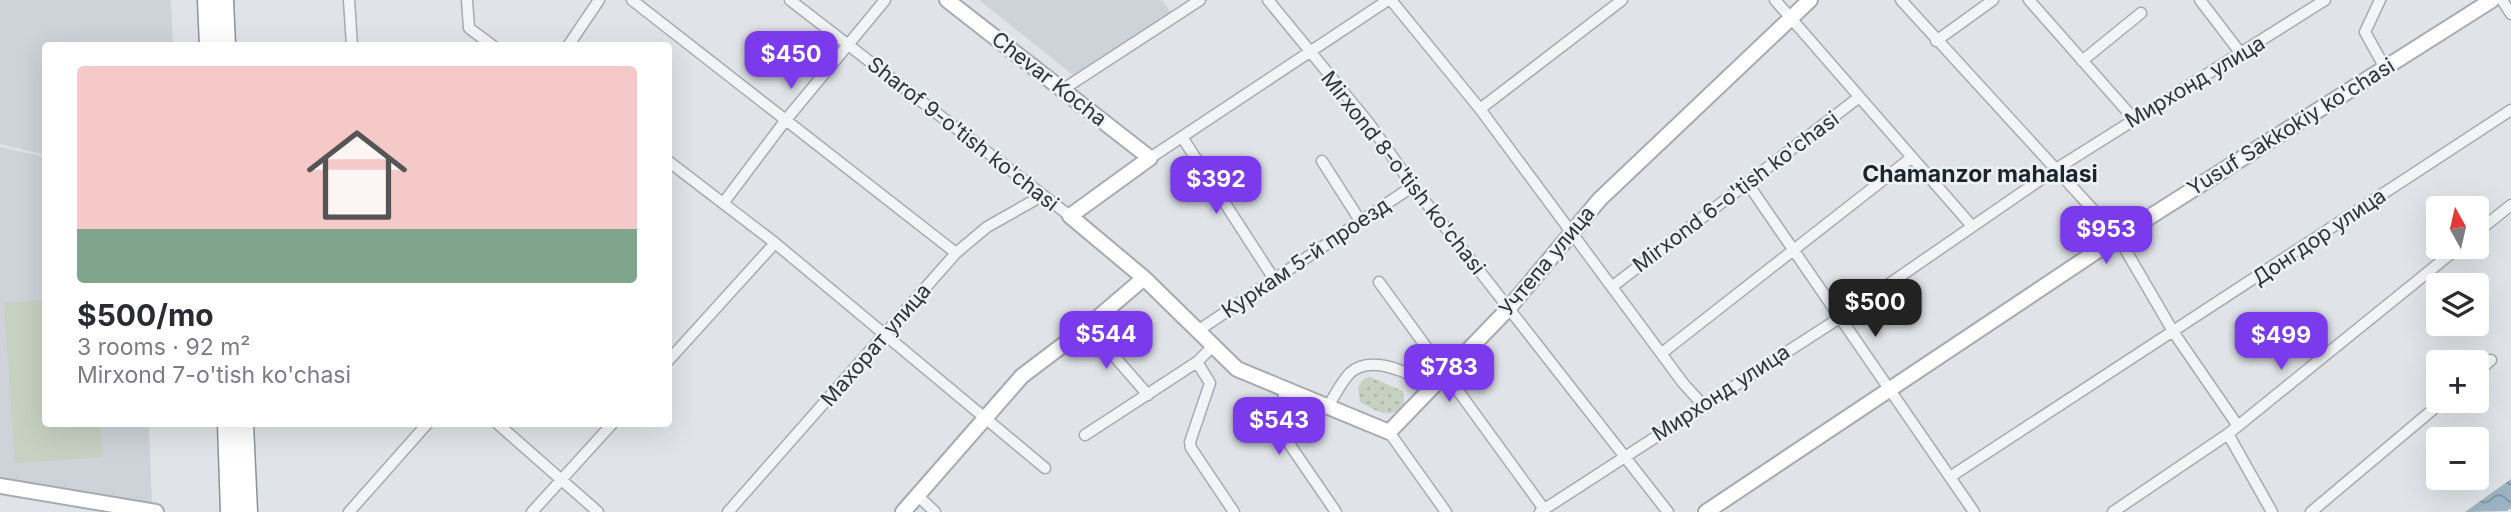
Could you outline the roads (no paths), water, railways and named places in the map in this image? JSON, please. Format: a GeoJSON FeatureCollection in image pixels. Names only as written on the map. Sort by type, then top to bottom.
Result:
{"type":"FeatureCollection","features":[{"type":"Feature","properties":{"kind":"highway"},"geometry":{"type":"LineString","coordinates":[[207,0],[209,42]]}},
{"type":"Feature","properties":{"kind":"highway"},"geometry":{"type":"LineString","coordinates":[[224,0],[226,42]]}},
{"type":"Feature","properties":{"kind":"highway"},"geometry":{"type":"LineString","coordinates":[[228,427],[237,454],[248,512]]}},
{"type":"Feature","properties":{"kind":"highway"},"geometry":{"type":"LineString","coordinates":[[230,512],[243,427]]}},
{"type":"Feature","properties":{"kind":"street"},"geometry":{"type":"LineString","coordinates":[[349,0],[352,42]]}},
{"type":"Feature","properties":{"kind":"street"},"geometry":{"type":"LineString","coordinates":[[467,0],[469,28],[488,42]]}},
{"type":"Feature","properties":{"kind":"street"},"geometry":{"type":"LineString","coordinates":[[571,42],[599,0]]}},
{"type":"Feature","properties":{"kind":"street"},"geometry":{"type":"LineString","coordinates":[[632,0],[956,253]]}},
{"type":"Feature","properties":{"kind":"street","name":"Sharof 9-o'tish ko'chasi"},"geometry":{"type":"LineString","coordinates":[[790,0],[1040,197],[1070,216]]}},
{"type":"Feature","properties":{"kind":"street"},"geometry":{"type":"LineString","coordinates":[[724,202],[785,121],[850,46],[885,0]]}},
{"type":"Feature","properties":{"kind":"street","name":"Chevar Kocha"},"geometry":{"type":"LineString","coordinates":[[947,0],[1150,158]]}},
{"type":"Feature","properties":{"kind":"street"},"geometry":{"type":"LineString","coordinates":[[1062,90],[1200,0]]}},
{"type":"Feature","properties":{"kind":"street","name":"Mirxond 8-o'tish ko'chasi"},"geometry":{"type":"LineString","coordinates":[[1268,0],[1368,122],[1413,186],[1668,512]]}},
{"type":"Feature","properties":{"kind":"street"},"geometry":{"type":"LineString","coordinates":[[1446,512],[1389,432],[1237,369],[1144,278],[1070,216],[1150,158],[1390,0],[1480,109],[1702,404]]}},
{"type":"Feature","properties":{"kind":"street"},"geometry":{"type":"LineString","coordinates":[[1480,109],[1622,0]]}},
{"type":"Feature","properties":{"kind":"street"},"geometry":{"type":"LineString","coordinates":[[1775,0],[1858,98],[1972,225]]}},
{"type":"Feature","properties":{"kind":"street","name":"Учтепа улица"},"geometry":{"type":"LineString","coordinates":[[1389,432],[1508,309],[1600,199],[1793,20],[1810,0]]}},
{"type":"Feature","properties":{"kind":"street"},"geometry":{"type":"LineString","coordinates":[[1901,0],[2118,237],[2174,333],[2238,426]]}},
{"type":"Feature","properties":{"kind":"street"},"geometry":{"type":"LineString","coordinates":[[1936,41],[1993,0]]}},
{"type":"Feature","properties":{"kind":"street"},"geometry":{"type":"LineString","coordinates":[[2029,0],[2134,119]]}},
{"type":"Feature","properties":{"kind":"street"},"geometry":{"type":"LineString","coordinates":[[2200,0],[2242,55]]}},
{"type":"Feature","properties":{"kind":"street","name":"Мирхонд улица"},"geometry":{"type":"LineString","coordinates":[[1542,511],[1702,404],[1840,317],[2056,169],[2242,55],[2325,0]]}},
{"type":"Feature","properties":{"kind":"street"},"geometry":{"type":"LineString","coordinates":[[2380,0],[2365,32],[2385,68]]}},
{"type":"Feature","properties":{"kind":"street","name":"Yusuf Sakkokiy ko'chasi"},"geometry":{"type":"LineString","coordinates":[[1706,512],[2118,237],[2492,0]]}},
{"type":"Feature","properties":{"kind":"street"},"geometry":{"type":"LineString","coordinates":[[2502,0],[2511,13]]}},
{"type":"Feature","properties":{"kind":"street"},"geometry":{"type":"LineString","coordinates":[[2082,61],[2141,13]]}},
{"type":"Feature","properties":{"kind":"street","name":"Mirxond 6-o'tish ko'chasi"},"geometry":{"type":"LineString","coordinates":[[1613,286],[1858,98]]}},
{"type":"Feature","properties":{"kind":"street","name":"Донгдор улица"},"geometry":{"type":"LineString","coordinates":[[1950,477],[2174,333],[2511,110]]}},
{"type":"Feature","properties":{"kind":"street"},"geometry":{"type":"LineString","coordinates":[[1182,137],[1274,279]]}},
{"type":"Feature","properties":{"kind":"street"},"geometry":{"type":"LineString","coordinates":[[1662,353],[1911,158]]}},
{"type":"Feature","properties":{"kind":"street"},"geometry":{"type":"LineString","coordinates":[[1322,161],[1361,222]]}},
{"type":"Feature","properties":{"kind":"street"},"geometry":{"type":"LineString","coordinates":[[672,164],[775,243],[986,416],[1045,468]]}},
{"type":"Feature","properties":{"kind":"street"},"geometry":{"type":"LineString","coordinates":[[1748,184],[1892,389],[1974,512]]}},
{"type":"Feature","properties":{"kind":"street","name":"Куркам 5-й проезд"},"geometry":{"type":"LineString","coordinates":[[1199,330],[1413,186]]}},
{"type":"Feature","properties":{"kind":"street","name":"Махорат улица"},"geometry":{"type":"LineString","coordinates":[[728,512],[956,253],[987,227],[1040,197]]}},
{"type":"Feature","properties":{"kind":"street"},"geometry":{"type":"LineString","coordinates":[[2489,223],[2511,205]]}},
{"type":"Feature","properties":{"kind":"street"},"geometry":{"type":"LineString","coordinates":[[672,357],[775,243]]}},
{"type":"Feature","properties":{"kind":"street"},"geometry":{"type":"LineString","coordinates":[[2113,512],[2228,434],[2444,259]]}},
{"type":"Feature","properties":{"kind":"street"},"geometry":{"type":"LineString","coordinates":[[903,512],[1021,376],[1088,326],[1144,278]]}},
{"type":"Feature","properties":{"kind":"street"},"geometry":{"type":"LineString","coordinates":[[1379,282],[1542,511]]}},
{"type":"Feature","properties":{"kind":"street"},"geometry":{"type":"LineString","coordinates":[[1088,326],[1148,395]]}},
{"type":"Feature","properties":{"kind":"street"},"geometry":{"type":"LineString","coordinates":[[1085,435],[1197,362],[1214,345]]}},
{"type":"Feature","properties":{"kind":"street"},"geometry":{"type":"LineString","coordinates":[[1197,362],[1210,383],[1190,442],[1191,448],[1234,512]]}},
{"type":"Feature","properties":{"kind":"street"},"geometry":{"type":"LineString","coordinates":[[1328,406],[1348,375],[1365,365],[1387,368],[1436,385]]}},
{"type":"Feature","properties":{"kind":"street"},"geometry":{"type":"LineString","coordinates":[[1285,391],[1276,426],[1336,512]]}},
{"type":"Feature","properties":{"kind":"street"},"geometry":{"type":"LineString","coordinates":[[2311,512],[2429,413]]}},
{"type":"Feature","properties":{"kind":"street"},"geometry":{"type":"LineString","coordinates":[[349,512],[424,427]]}},
{"type":"Feature","properties":{"kind":"street"},"geometry":{"type":"LineString","coordinates":[[501,427],[598,512]]}},
{"type":"Feature","properties":{"kind":"street"},"geometry":{"type":"LineString","coordinates":[[532,512],[609,427]]}},
{"type":"Feature","properties":{"kind":"street"},"geometry":{"type":"LineString","coordinates":[[2228,434],[2272,512]]}},
{"type":"Feature","properties":{"kind":"street"},"geometry":{"type":"LineString","coordinates":[[0,486],[156,512]]}},
{"type":"Feature","properties":{"kind":"street"},"geometry":{"type":"LineString","coordinates":[[918,496],[935,512]]}},
{"type":"Feature","properties":{"kind":"water"},"geometry":{"type":"Polygon","coordinates":[[[2511,479],[2511,508],[2507,511],[2465,512],[2511,479]]]}},
{"type":"Feature","properties":{"kind":"district","name":"Chamanzor mahalasi"},"geometry":{"type":"Point","coordinates":[1980,174]}}]}
